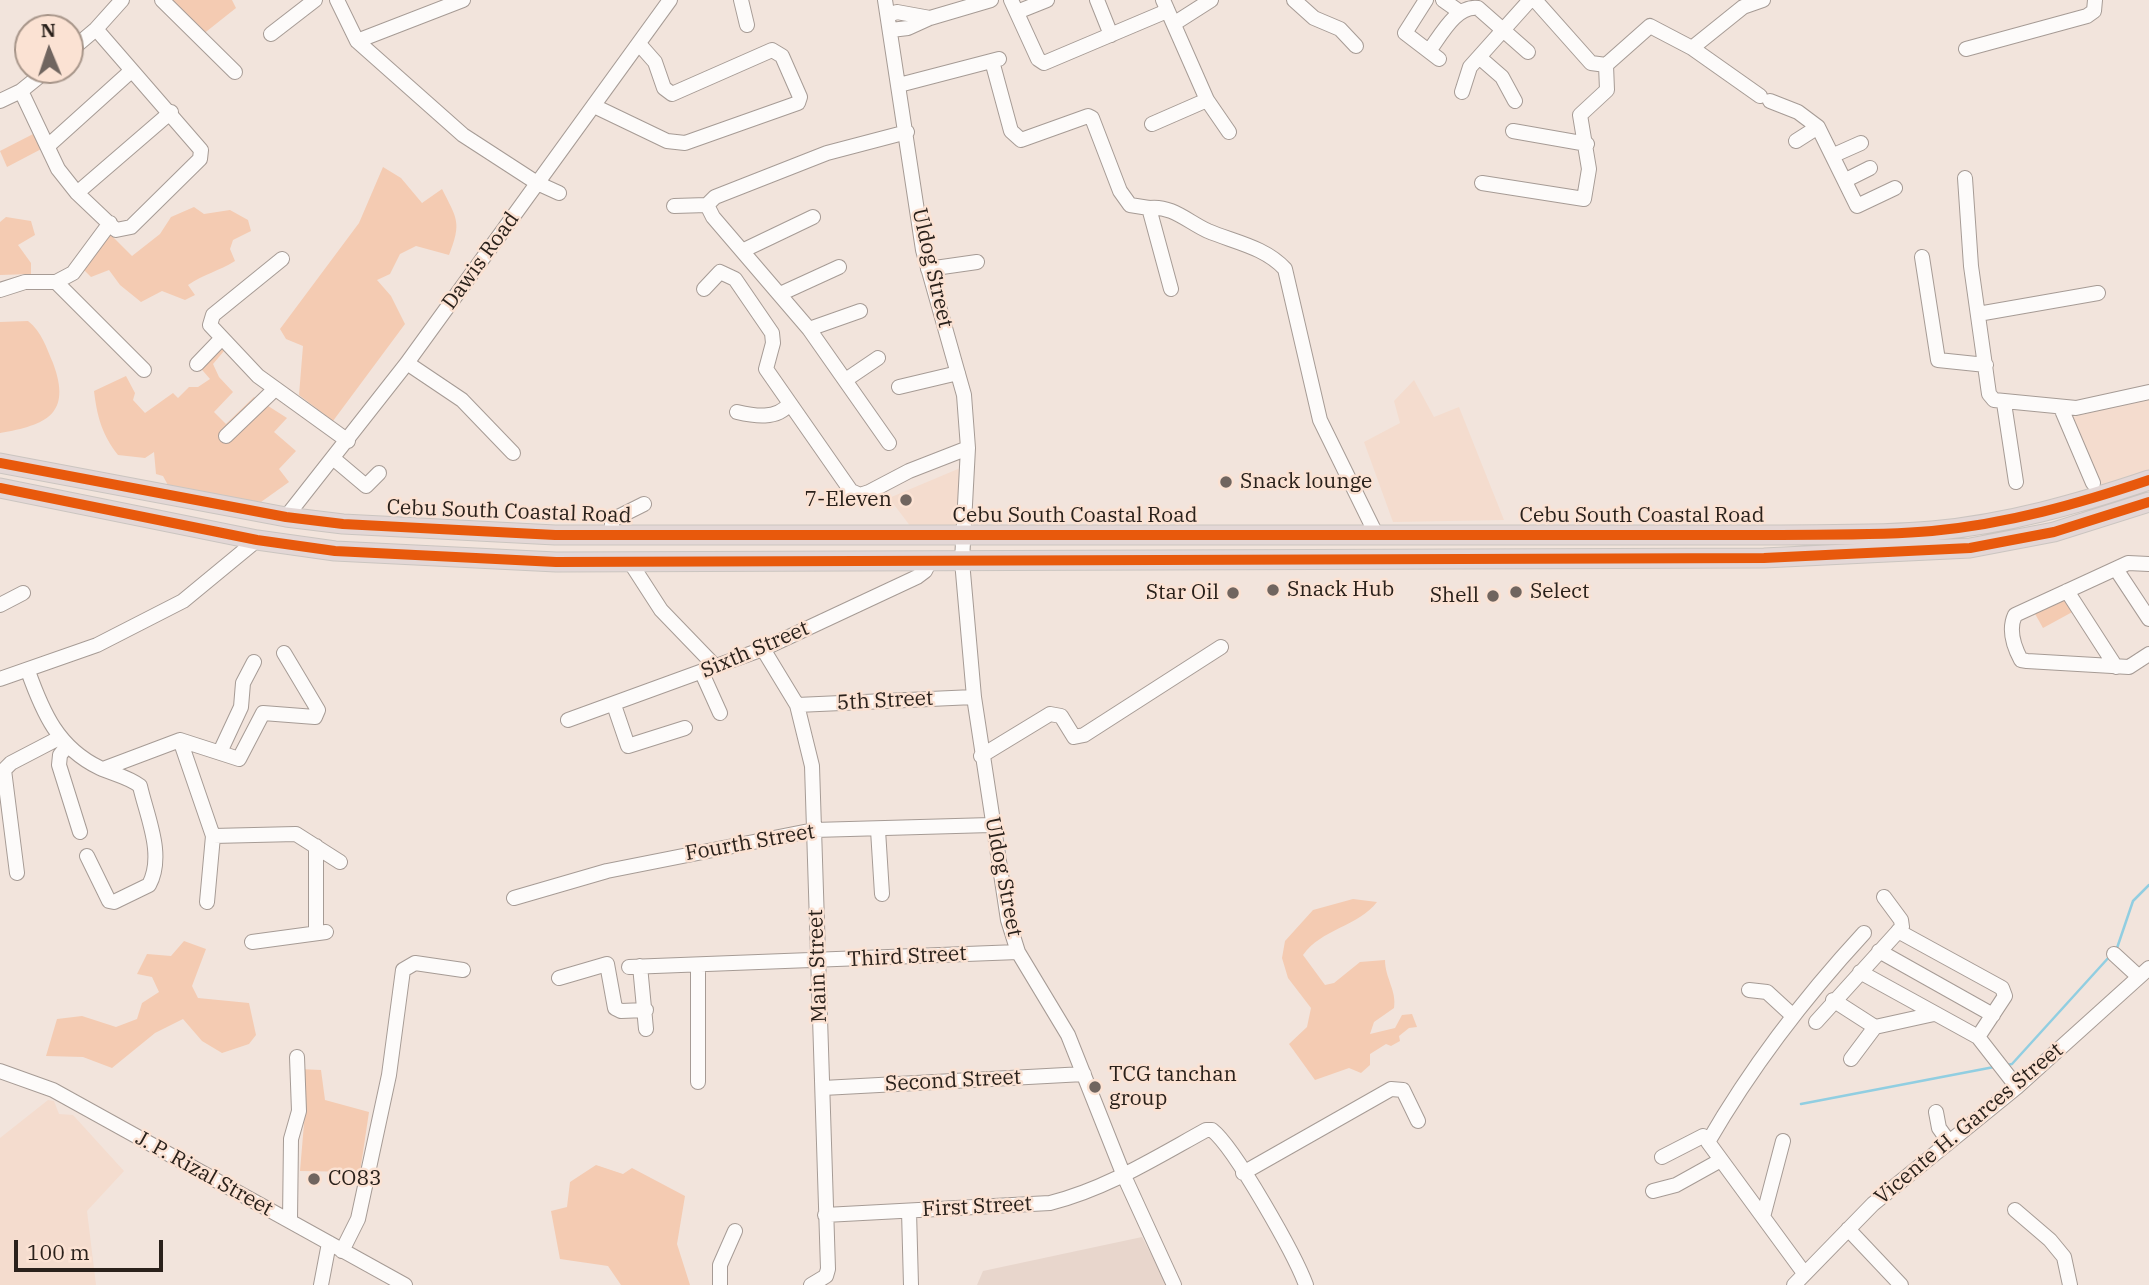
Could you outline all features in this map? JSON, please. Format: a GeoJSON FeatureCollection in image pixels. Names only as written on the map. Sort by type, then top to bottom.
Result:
{"type":"FeatureCollection","features":[{"type":"Feature","properties":{"kind":"highway","name":"Cebu South Coastal Road"},"geometry":{"type":"LineString","coordinates":[[0,463],[286,517],[343,524],[612,536],[1767,536],[1931,531],[2051,511],[2149,480]]}},
{"type":"Feature","properties":{"kind":"highway","name":"Cebu South Coastal Road"},"geometry":{"type":"LineString","coordinates":[[0,488],[257,540],[335,551],[556,562],[1750,558],[1902,553],[2021,540],[2149,502]]}},
{"type":"Feature","properties":{"kind":"street"},"geometry":{"type":"LineString","coordinates":[[162,0],[235,72]]}},
{"type":"Feature","properties":{"kind":"street"},"geometry":{"type":"LineString","coordinates":[[271,34],[315,0]]}},
{"type":"Feature","properties":{"kind":"street"},"geometry":{"type":"LineString","coordinates":[[337,0],[357,41],[464,135],[537,183],[559,193]]}},
{"type":"Feature","properties":{"kind":"street"},"geometry":{"type":"LineString","coordinates":[[357,41],[463,0]]}},
{"type":"Feature","properties":{"kind":"street","name":"Dawis Road"},"geometry":{"type":"LineString","coordinates":[[286,517],[407,363],[640,46],[670,0]]}},
{"type":"Feature","properties":{"kind":"street"},"geometry":{"type":"LineString","coordinates":[[741,0],[747,25]]}},
{"type":"Feature","properties":{"kind":"street"},"geometry":{"type":"LineString","coordinates":[[891,30],[908,28],[930,18],[991,0]]}},
{"type":"Feature","properties":{"kind":"street"},"geometry":{"type":"LineString","coordinates":[[1047,0],[1014,6],[1038,59],[1044,63],[1168,11],[1211,0]]}},
{"type":"Feature","properties":{"kind":"street"},"geometry":{"type":"LineString","coordinates":[[1294,0],[1314,18],[1340,29],[1356,46]]}},
{"type":"Feature","properties":{"kind":"street"},"geometry":{"type":"LineString","coordinates":[[1426,0],[1405,33],[1434,55],[1460,12],[1471,6],[1478,8],[1504,28],[1528,52]]}},
{"type":"Feature","properties":{"kind":"street"},"geometry":{"type":"LineString","coordinates":[[1443,0],[1460,12]]}},
{"type":"Feature","properties":{"kind":"street"},"geometry":{"type":"LineString","coordinates":[[1462,92],[1470,67],[1532,0],[1591,63],[1606,65],[1650,26],[1692,48],[1765,98],[1798,112],[1818,127],[1857,206],[1895,188]]}},
{"type":"Feature","properties":{"kind":"street"},"geometry":{"type":"LineString","coordinates":[[1692,48],[1743,7],[1763,0]]}},
{"type":"Feature","properties":{"kind":"street"},"geometry":{"type":"LineString","coordinates":[[1966,50],[2087,16],[2094,11],[2095,0]]}},
{"type":"Feature","properties":{"kind":"street"},"geometry":{"type":"LineString","coordinates":[[84,39],[96,29],[115,2]]}},
{"type":"Feature","properties":{"kind":"street"},"geometry":{"type":"LineString","coordinates":[[1102,2],[1111,35]]}},
{"type":"Feature","properties":{"kind":"street"},"geometry":{"type":"LineString","coordinates":[[886,7],[897,12],[930,18]]}},
{"type":"Feature","properties":{"kind":"street","name":"Uldog Street"},"geometry":{"type":"LineString","coordinates":[[886,7],[928,269],[964,395],[968,448],[962,561],[981,756],[1008,920],[1018,952],[1069,1035],[1124,1176],[1174,1285]]}},
{"type":"Feature","properties":{"kind":"street"},"geometry":{"type":"LineString","coordinates":[[1168,11],[1207,100],[1229,132]]}},
{"type":"Feature","properties":{"kind":"street"},"geometry":{"type":"LineString","coordinates":[[21,91],[49,145],[58,169],[78,193],[110,223],[120,231],[131,228],[200,159],[200,145],[172,112],[130,72],[96,29]]}},
{"type":"Feature","properties":{"kind":"street"},"geometry":{"type":"LineString","coordinates":[[594,106],[667,141],[685,143],[798,103],[800,97],[782,56],[772,50],[672,94],[664,88],[654,62],[640,46]]}},
{"type":"Feature","properties":{"kind":"street"},"geometry":{"type":"LineString","coordinates":[[1479,57],[1502,77],[1515,101]]}},
{"type":"Feature","properties":{"kind":"street"},"geometry":{"type":"LineString","coordinates":[[899,85],[996,60],[1011,131],[1016,137],[1021,140],[1088,116],[1092,118],[1120,191],[1130,205],[1149,208],[1160,206],[1174,211],[1210,232],[1276,259],[1285,269],[1320,420],[1376,534]]}},
{"type":"Feature","properties":{"kind":"street"},"geometry":{"type":"LineString","coordinates":[[1482,183],[1584,199],[1589,169],[1580,115],[1607,90],[1606,65]]}},
{"type":"Feature","properties":{"kind":"street"},"geometry":{"type":"LineString","coordinates":[[49,145],[130,72]]}},
{"type":"Feature","properties":{"kind":"street"},"geometry":{"type":"LineString","coordinates":[[0,101],[30,84]]}},
{"type":"Feature","properties":{"kind":"street"},"geometry":{"type":"LineString","coordinates":[[1152,124],[1207,100]]}},
{"type":"Feature","properties":{"kind":"street"},"geometry":{"type":"LineString","coordinates":[[78,193],[172,112]]}},
{"type":"Feature","properties":{"kind":"street"},"geometry":{"type":"LineString","coordinates":[[1796,141],[1818,127]]}},
{"type":"Feature","properties":{"kind":"street"},"geometry":{"type":"LineString","coordinates":[[1513,131],[1587,145]]}},
{"type":"Feature","properties":{"kind":"street"},"geometry":{"type":"LineString","coordinates":[[674,206],[707,205],[715,197],[827,153],[907,132]]}},
{"type":"Feature","properties":{"kind":"street"},"geometry":{"type":"LineString","coordinates":[[1834,155],[1861,142]]}},
{"type":"Feature","properties":{"kind":"street"},"geometry":{"type":"LineString","coordinates":[[1846,180],[1870,168]]}},
{"type":"Feature","properties":{"kind":"street"},"geometry":{"type":"LineString","coordinates":[[1965,178],[1969,245],[1978,314],[1989,394],[1994,400],[2076,408],[2149,392]]}},
{"type":"Feature","properties":{"kind":"street"},"geometry":{"type":"LineString","coordinates":[[707,205],[713,217],[810,330],[888,443]]}},
{"type":"Feature","properties":{"kind":"street"},"geometry":{"type":"LineString","coordinates":[[1149,208],[1171,289]]}},
{"type":"Feature","properties":{"kind":"street"},"geometry":{"type":"LineString","coordinates":[[744,250],[813,217]]}},
{"type":"Feature","properties":{"kind":"street"},"geometry":{"type":"LineString","coordinates":[[0,290],[25,282],[56,282],[73,273],[110,223]]}},
{"type":"Feature","properties":{"kind":"street"},"geometry":{"type":"LineString","coordinates":[[1922,257],[1938,360],[1986,365]]}},
{"type":"Feature","properties":{"kind":"street"},"geometry":{"type":"LineString","coordinates":[[282,259],[213,315],[210,325],[258,376],[348,441]]}},
{"type":"Feature","properties":{"kind":"street"},"geometry":{"type":"LineString","coordinates":[[928,269],[977,262]]}},
{"type":"Feature","properties":{"kind":"street"},"geometry":{"type":"LineString","coordinates":[[780,294],[839,267]]}},
{"type":"Feature","properties":{"kind":"street"},"geometry":{"type":"LineString","coordinates":[[704,289],[720,272],[734,279],[755,306],[772,333],[773,343],[766,369],[851,491],[860,495],[968,448]]}},
{"type":"Feature","properties":{"kind":"street"},"geometry":{"type":"LineString","coordinates":[[56,282],[144,370]]}},
{"type":"Feature","properties":{"kind":"street"},"geometry":{"type":"LineString","coordinates":[[1978,314],[2098,293]]}},
{"type":"Feature","properties":{"kind":"street"},"geometry":{"type":"LineString","coordinates":[[810,330],[860,311]]}},
{"type":"Feature","properties":{"kind":"street"},"geometry":{"type":"LineString","coordinates":[[197,364],[222,338]]}},
{"type":"Feature","properties":{"kind":"street"},"geometry":{"type":"LineString","coordinates":[[846,379],[878,358]]}},
{"type":"Feature","properties":{"kind":"street"},"geometry":{"type":"LineString","coordinates":[[407,363],[461,400],[513,453]]}},
{"type":"Feature","properties":{"kind":"street"},"geometry":{"type":"LineString","coordinates":[[898,387],[958,373]]}},
{"type":"Feature","properties":{"kind":"street"},"geometry":{"type":"LineString","coordinates":[[226,436],[275,389]]}},
{"type":"Feature","properties":{"kind":"street"},"geometry":{"type":"LineString","coordinates":[[2004,403],[2016,482]]}},
{"type":"Feature","properties":{"kind":"street"},"geometry":{"type":"LineString","coordinates":[[737,412],[761,416],[784,410],[789,404]]}},
{"type":"Feature","properties":{"kind":"street"},"geometry":{"type":"LineString","coordinates":[[2061,408],[2093,483]]}},
{"type":"Feature","properties":{"kind":"street"},"geometry":{"type":"LineString","coordinates":[[334,459],[366,486],[379,473]]}},
{"type":"Feature","properties":{"kind":"street"},"geometry":{"type":"LineString","coordinates":[[612,536],[612,520],[644,504]]}},
{"type":"Feature","properties":{"kind":"street"},"geometry":{"type":"LineString","coordinates":[[0,678],[28,671],[97,645],[183,601],[257,540]]}},
{"type":"Feature","properties":{"kind":"street","name":"Sixth Street"},"geometry":{"type":"LineString","coordinates":[[568,720],[763,649],[917,577],[925,571],[929,561]]}},
{"type":"Feature","properties":{"kind":"street"},"geometry":{"type":"LineString","coordinates":[[630,562],[661,610],[716,667]]}},
{"type":"Feature","properties":{"kind":"street"},"geometry":{"type":"LineString","coordinates":[[2149,564],[2128,563],[2012,620],[2013,646],[2021,660],[2129,667],[2149,654]]}},
{"type":"Feature","properties":{"kind":"street"},"geometry":{"type":"LineString","coordinates":[[2116,569],[2149,619]]}},
{"type":"Feature","properties":{"kind":"street"},"geometry":{"type":"LineString","coordinates":[[2067,591],[2116,667]]}},
{"type":"Feature","properties":{"kind":"street"},"geometry":{"type":"LineString","coordinates":[[0,605],[23,593]]}},
{"type":"Feature","properties":{"kind":"street"},"geometry":{"type":"LineString","coordinates":[[981,756],[1055,713],[1061,716],[1074,737],[1084,735],[1220,647]]}},
{"type":"Feature","properties":{"kind":"street","name":"Main Street"},"geometry":{"type":"LineString","coordinates":[[763,649],[797,705],[812,766],[828,1269],[826,1276],[811,1285]]}},
{"type":"Feature","properties":{"kind":"street"},"geometry":{"type":"LineString","coordinates":[[103,769],[180,740],[220,752],[236,760],[242,757],[263,713],[315,717],[318,715],[284,653]]}},
{"type":"Feature","properties":{"kind":"street"},"geometry":{"type":"LineString","coordinates":[[220,752],[241,707],[243,683],[254,662]]}},
{"type":"Feature","properties":{"kind":"street"},"geometry":{"type":"LineString","coordinates":[[28,671],[43,711],[63,742],[103,769],[140,786],[154,844],[156,867],[149,885],[114,902],[106,898],[87,856]]}},
{"type":"Feature","properties":{"kind":"street"},"geometry":{"type":"LineString","coordinates":[[702,673],[720,713]]}},
{"type":"Feature","properties":{"kind":"street","name":"5th Street"},"geometry":{"type":"LineString","coordinates":[[797,705],[974,697]]}},
{"type":"Feature","properties":{"kind":"street"},"geometry":{"type":"LineString","coordinates":[[614,705],[628,746],[685,728]]}},
{"type":"Feature","properties":{"kind":"street"},"geometry":{"type":"LineString","coordinates":[[180,740],[213,836],[207,902]]}},
{"type":"Feature","properties":{"kind":"street"},"geometry":{"type":"LineString","coordinates":[[63,742],[59,765],[80,832]]}},
{"type":"Feature","properties":{"kind":"street"},"geometry":{"type":"LineString","coordinates":[[17,873],[4,770],[11,763],[63,742]]}},
{"type":"Feature","properties":{"kind":"street","name":"Fourth Street"},"geometry":{"type":"LineString","coordinates":[[514,898],[607,871],[814,830],[991,825]]}},
{"type":"Feature","properties":{"kind":"street"},"geometry":{"type":"LineString","coordinates":[[878,830],[882,894]]}},
{"type":"Feature","properties":{"kind":"street"},"geometry":{"type":"LineString","coordinates":[[213,836],[296,834],[340,862]]}},
{"type":"Feature","properties":{"kind":"street"},"geometry":{"type":"LineString","coordinates":[[252,942],[321,933],[316,846]]}},
{"type":"Feature","properties":{"kind":"street"},"geometry":{"type":"LineString","coordinates":[[1816,1022],[1833,1000],[1902,928],[1901,920],[1884,897]]}},
{"type":"Feature","properties":{"kind":"street"},"geometry":{"type":"LineString","coordinates":[[1898,931],[2002,988],[2005,996],[1978,1037]]}},
{"type":"Feature","properties":{"kind":"street"},"geometry":{"type":"LineString","coordinates":[[1799,1279],[1763,1217],[1708,1142],[1744,1080],[1792,1015],[1864,933]]}},
{"type":"Feature","properties":{"kind":"street"},"geometry":{"type":"LineString","coordinates":[[1879,951],[1993,1015]]}},
{"type":"Feature","properties":{"kind":"street","name":"Third Street"},"geometry":{"type":"LineString","coordinates":[[646,1010],[634,967],[698,967],[1018,952]]}},
{"type":"Feature","properties":{"kind":"street"},"geometry":{"type":"LineString","coordinates":[[2114,954],[2144,972]]}},
{"type":"Feature","properties":{"kind":"street"},"geometry":{"type":"LineString","coordinates":[[342,1251],[358,1219],[389,1075],[403,970],[415,963],[463,970]]}},
{"type":"Feature","properties":{"kind":"street"},"geometry":{"type":"LineString","coordinates":[[559,978],[607,964],[615,1008],[646,1010],[646,1029]]}},
{"type":"Feature","properties":{"kind":"street"},"geometry":{"type":"LineString","coordinates":[[698,967],[698,1082]]}},
{"type":"Feature","properties":{"kind":"street"},"geometry":{"type":"LineString","coordinates":[[1860,972],[1978,1037],[2017,1087]]}},
{"type":"Feature","properties":{"kind":"street","name":"Vicente H. Garces Street"},"geometry":{"type":"LineString","coordinates":[[1799,1279],[1848,1228],[2017,1087],[2144,972]]}},
{"type":"Feature","properties":{"kind":"street"},"geometry":{"type":"LineString","coordinates":[[1749,990],[1767,992],[1792,1015]]}},
{"type":"Feature","properties":{"kind":"street"},"geometry":{"type":"LineString","coordinates":[[1833,1000],[1875,1027]]}},
{"type":"Feature","properties":{"kind":"street"},"geometry":{"type":"LineString","coordinates":[[1851,1059],[1875,1027],[1934,1014]]}},
{"type":"Feature","properties":{"kind":"street"},"geometry":{"type":"LineString","coordinates":[[289,1220],[291,1139],[299,1111],[297,1057]]}},
{"type":"Feature","properties":{"kind":"street","name":"J. P. Rizal Street"},"geometry":{"type":"LineString","coordinates":[[0,1071],[53,1090],[405,1285]]}},
{"type":"Feature","properties":{"kind":"street","name":"Second Street"},"geometry":{"type":"LineString","coordinates":[[823,1088],[1084,1074]]}},
{"type":"Feature","properties":{"kind":"street"},"geometry":{"type":"LineString","coordinates":[[1243,1173],[1375,1097],[1398,1087],[1403,1090],[1419,1121]]}},
{"type":"Feature","properties":{"kind":"street"},"geometry":{"type":"LineString","coordinates":[[1936,1112],[1939,1128],[1949,1142]]}},
{"type":"Feature","properties":{"kind":"street","name":"First Street"},"geometry":{"type":"LineString","coordinates":[[825,1215],[1050,1203],[1080,1195],[1124,1176],[1206,1130],[1215,1132],[1243,1173],[1300,1267],[1306,1285]]}},
{"type":"Feature","properties":{"kind":"street"},"geometry":{"type":"LineString","coordinates":[[1662,1157],[1703,1136]]}},
{"type":"Feature","properties":{"kind":"street"},"geometry":{"type":"LineString","coordinates":[[1763,1217],[1783,1141]]}},
{"type":"Feature","properties":{"kind":"street"},"geometry":{"type":"LineString","coordinates":[[1653,1191],[1676,1185],[1721,1160]]}},
{"type":"Feature","properties":{"kind":"street"},"geometry":{"type":"LineString","coordinates":[[2015,1210],[2050,1240],[2064,1257],[2070,1285]]}},
{"type":"Feature","properties":{"kind":"street"},"geometry":{"type":"LineString","coordinates":[[909,1212],[911,1285]]}},
{"type":"Feature","properties":{"kind":"street"},"geometry":{"type":"LineString","coordinates":[[1848,1228],[1901,1285]]}},
{"type":"Feature","properties":{"kind":"street"},"geometry":{"type":"LineString","coordinates":[[720,1285],[720,1265],[735,1231]]}},
{"type":"Feature","properties":{"kind":"street"},"geometry":{"type":"LineString","coordinates":[[321,1285],[329,1243]]}},
{"type":"Feature","properties":{"kind":"shaded area"},"geometry":{"type":"Polygon","coordinates":[[[165,0],[232,0],[236,8],[202,35],[165,0]]]}},
{"type":"Feature","properties":{"kind":"shaded area"},"geometry":{"type":"Polygon","coordinates":[[[39,131],[47,146],[7,167],[0,151],[39,131]]]}},
{"type":"Feature","properties":{"kind":"shaded area"},"geometry":{"type":"Polygon","coordinates":[[[383,167],[401,178],[422,203],[442,189],[454,214],[456,235],[449,255],[416,246],[400,254],[390,274],[377,280],[391,296],[405,324],[333,421],[299,395],[303,346],[286,339],[280,329],[359,223],[383,167]]]}},
{"type":"Feature","properties":{"kind":"shaded area"},"geometry":{"type":"Polygon","coordinates":[[[194,207],[204,214],[230,210],[248,220],[251,231],[233,240],[230,249],[235,261],[188,285],[195,295],[185,300],[162,291],[141,302],[120,285],[109,270],[91,277],[83,269],[107,231],[132,256],[160,234],[171,217],[194,207]]]}},
{"type":"Feature","properties":{"kind":"shaded area"},"geometry":{"type":"Polygon","coordinates":[[[6,217],[31,221],[35,235],[18,245],[31,263],[31,274],[0,275],[0,222],[6,217]]]}},
{"type":"Feature","properties":{"kind":"shaded area"},"geometry":{"type":"Polygon","coordinates":[[[28,321],[40,335],[53,363],[58,380],[57,405],[42,421],[0,433],[0,322],[28,321]]]}},
{"type":"Feature","properties":{"kind":"shaded area"},"geometry":{"type":"Polygon","coordinates":[[[221,346],[224,351],[213,364],[219,377],[233,392],[214,412],[226,424],[254,397],[287,418],[274,432],[296,451],[279,469],[289,482],[261,502],[170,489],[163,476],[156,474],[154,452],[145,458],[118,455],[104,433],[99,417],[94,391],[126,376],[135,393],[133,400],[145,413],[173,393],[178,398],[189,387],[198,387],[210,379],[197,364],[221,346]]]}},
{"type":"Feature","properties":{"kind":"shaded area"},"geometry":{"type":"Polygon","coordinates":[[[1414,380],[1434,417],[1459,407],[1504,520],[1393,522],[1364,442],[1400,423],[1394,401],[1414,380]]]}},
{"type":"Feature","properties":{"kind":"shaded area"},"geometry":{"type":"Polygon","coordinates":[[[2149,398],[2149,472],[2102,489],[2069,418],[2149,398]]]}},
{"type":"Feature","properties":{"kind":"shaded area"},"geometry":{"type":"Polygon","coordinates":[[[965,466],[959,525],[952,530],[914,531],[889,498],[965,466]]]}},
{"type":"Feature","properties":{"kind":"shaded area"},"geometry":{"type":"Polygon","coordinates":[[[2067,593],[2076,610],[2043,628],[2034,612],[2067,593]]]}},
{"type":"Feature","properties":{"kind":"shaded area"},"geometry":{"type":"Polygon","coordinates":[[[1353,899],[1377,902],[1360,917],[1320,939],[1303,955],[1325,985],[1334,983],[1360,962],[1385,960],[1394,996],[1394,1008],[1374,1022],[1370,1034],[1395,1028],[1402,1015],[1412,1014],[1417,1027],[1409,1028],[1399,1036],[1400,1041],[1391,1046],[1386,1044],[1370,1054],[1370,1065],[1361,1073],[1349,1068],[1315,1080],[1289,1044],[1307,1027],[1311,1008],[1288,978],[1282,958],[1285,941],[1313,910],[1353,899]]]}},
{"type":"Feature","properties":{"kind":"shaded area"},"geometry":{"type":"Polygon","coordinates":[[[184,941],[206,949],[192,986],[198,998],[249,1003],[256,1035],[249,1044],[222,1053],[202,1041],[183,1019],[155,1033],[112,1068],[83,1057],[46,1056],[57,1019],[82,1016],[116,1027],[137,1019],[142,1003],[159,992],[152,977],[137,974],[147,954],[171,956],[184,941]]]}},
{"type":"Feature","properties":{"kind":"shaded area"},"geometry":{"type":"Polygon","coordinates":[[[299,1069],[321,1070],[325,1100],[369,1112],[360,1172],[300,1171],[305,1112],[299,1069]]]}},
{"type":"Feature","properties":{"kind":"shaded area"},"geometry":{"type":"Polygon","coordinates":[[[48,1100],[54,1101],[59,1114],[73,1115],[124,1171],[87,1211],[96,1285],[0,1285],[0,1138],[48,1100]]]}},
{"type":"Feature","properties":{"kind":"shaded area"},"geometry":{"type":"Polygon","coordinates":[[[596,1165],[623,1174],[632,1168],[685,1196],[677,1244],[690,1285],[621,1285],[608,1266],[560,1259],[551,1211],[567,1207],[570,1182],[596,1165]]]}},
{"type":"Feature","properties":{"kind":"shaded area"},"geometry":{"type":"Polygon","coordinates":[[[1142,1237],[1167,1285],[977,1285],[983,1271],[1142,1237]]]}},
{"type":"Feature","properties":{"kind":"waterway"},"geometry":{"type":"LineString","coordinates":[[2117,948],[2133,901],[2149,885]]}},
{"type":"Feature","properties":{"kind":"waterway"},"geometry":{"type":"LineString","coordinates":[[2007,1065],[2012,1064],[2110,956]]}},
{"type":"Feature","properties":{"kind":"waterway"},"geometry":{"type":"LineString","coordinates":[[1801,1104],[1994,1067]]}},
{"type":"Feature","properties":{"kind":"cycle path"},"geometry":{"type":"LineString","coordinates":[[0,463],[286,517],[343,524],[555,535],[1891,534],[1960,528],[2015,518],[2069,505],[2149,480]]}},
{"type":"Feature","properties":{"kind":"cycle path"},"geometry":{"type":"LineString","coordinates":[[0,488],[257,540],[335,551],[556,562],[1764,558],[1970,548],[2054,532],[2149,502]]}},
{"type":"Feature","properties":{"kind":"place","name":"Snack lounge"},"geometry":{"type":"Point","coordinates":[1226,482]}},
{"type":"Feature","properties":{"kind":"place","name":"7-Eleven"},"geometry":{"type":"Point","coordinates":[906,500]}},
{"type":"Feature","properties":{"kind":"place","name":"Snack Hub"},"geometry":{"type":"Point","coordinates":[1273,590]}},
{"type":"Feature","properties":{"kind":"place","name":"Select"},"geometry":{"type":"Point","coordinates":[1516,592]}},
{"type":"Feature","properties":{"kind":"place","name":"Star Oil"},"geometry":{"type":"Point","coordinates":[1233,593]}},
{"type":"Feature","properties":{"kind":"place","name":"Shell"},"geometry":{"type":"Point","coordinates":[1493,596]}},
{"type":"Feature","properties":{"kind":"place","name":"TCG tanchan group"},"geometry":{"type":"Point","coordinates":[1095,1087]}},
{"type":"Feature","properties":{"kind":"place","name":"CO83"},"geometry":{"type":"Point","coordinates":[314,1179]}}]}
